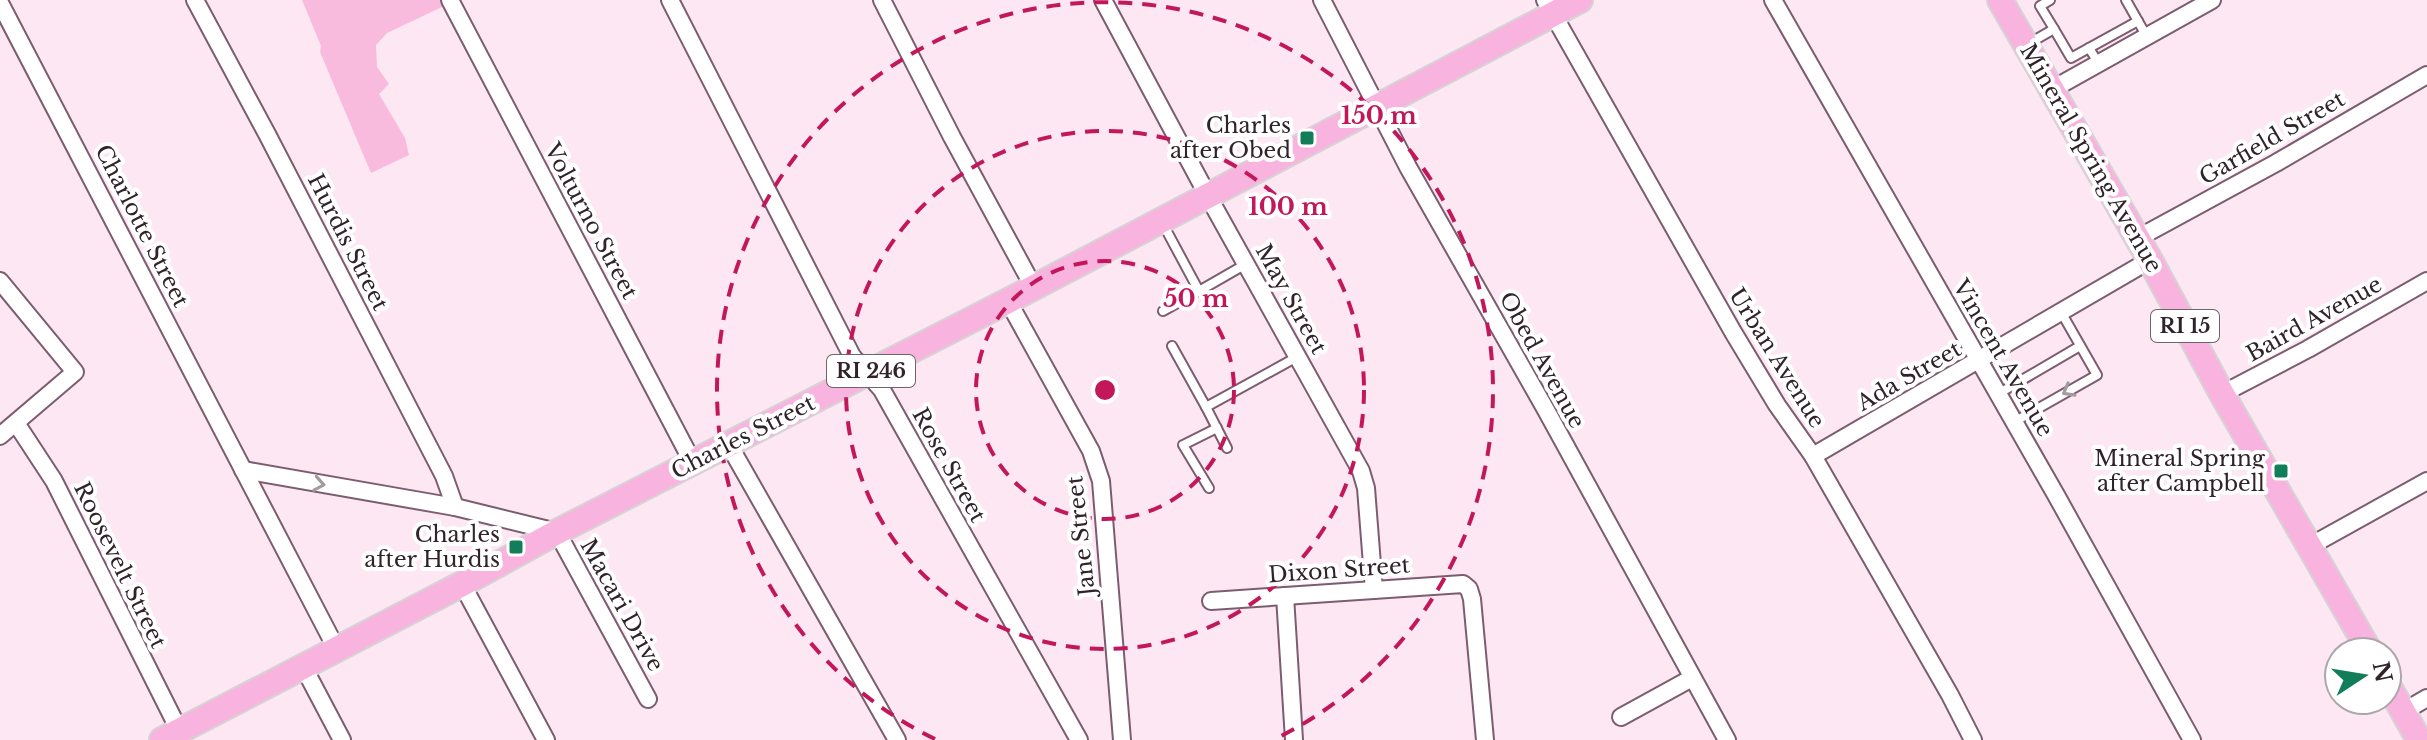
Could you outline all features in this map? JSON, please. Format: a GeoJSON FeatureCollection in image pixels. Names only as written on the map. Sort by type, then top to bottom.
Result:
{"type":"FeatureCollection","features":[{"type":"Feature","properties":{"kind":"main road","name":"Charles Street"},"geometry":{"type":"LineString","coordinates":[[170,735],[1377,107],[1549,7],[1580,0]]}},
{"type":"Feature","properties":{"kind":"main road","name":"Mineral Spring Avenue"},"geometry":{"type":"LineString","coordinates":[[2000,0],[2138,238],[2222,394],[2361,636]]}},
{"type":"Feature","properties":{"kind":"main road"},"geometry":{"type":"LineString","coordinates":[[2403,712],[2419,740]]}},
{"type":"Feature","properties":{"kind":"street","name":"Hurdis Street"},"geometry":{"type":"LineString","coordinates":[[195,0],[444,476],[455,507]]}},
{"type":"Feature","properties":{"kind":"street","name":"Volturno Street"},"geometry":{"type":"LineString","coordinates":[[450,0],[693,463]]}},
{"type":"Feature","properties":{"kind":"street","name":"Rose Street"},"geometry":{"type":"LineString","coordinates":[[670,0],[852,356],[882,390],[1079,740]]}},
{"type":"Feature","properties":{"kind":"street"},"geometry":{"type":"LineString","coordinates":[[882,0],[1033,286]]}},
{"type":"Feature","properties":{"kind":"street","name":"May Street"},"geometry":{"type":"LineString","coordinates":[[1103,0],[1365,479],[1374,590]]}},
{"type":"Feature","properties":{"kind":"street","name":"Obed Avenue"},"geometry":{"type":"LineString","coordinates":[[1322,0],[1408,167],[1727,740]]}},
{"type":"Feature","properties":{"kind":"street","name":"Vincent Avenue"},"geometry":{"type":"LineString","coordinates":[[1773,0],[2192,740]]}},
{"type":"Feature","properties":{"kind":"street"},"geometry":{"type":"LineString","coordinates":[[2051,90],[2212,0]]}},
{"type":"Feature","properties":{"kind":"street","name":"Charlotte Street"},"geometry":{"type":"LineString","coordinates":[[0,3],[336,648]]}},
{"type":"Feature","properties":{"kind":"street","name":"Urban Avenue"},"geometry":{"type":"LineString","coordinates":[[1549,7],[1733,332],[1777,405],[1813,456],[1973,740]]}},
{"type":"Feature","properties":{"kind":"street","name":"Garfield Street"},"geometry":{"type":"LineString","coordinates":[[2138,238],[2276,163],[2427,75]]}},
{"type":"Feature","properties":{"kind":"street","name":"Ada Street"},"geometry":{"type":"LineString","coordinates":[[1813,456],[2150,260]]}},
{"type":"Feature","properties":{"kind":"street"},"geometry":{"type":"LineString","coordinates":[[0,281],[75,372],[0,436]]}},
{"type":"Feature","properties":{"kind":"street","name":"Baird Avenue"},"geometry":{"type":"LineString","coordinates":[[2222,394],[2427,281]]}},
{"type":"Feature","properties":{"kind":"street","name":"Jane Street"},"geometry":{"type":"LineString","coordinates":[[1008,301],[1091,451],[1101,481],[1122,740]]}},
{"type":"Feature","properties":{"kind":"street","name":"Roosevelt Street"},"geometry":{"type":"LineString","coordinates":[[16,423],[54,481],[170,735]]}},
{"type":"Feature","properties":{"kind":"street"},"geometry":{"type":"LineString","coordinates":[[729,445],[897,740]]}},
{"type":"Feature","properties":{"kind":"street"},"geometry":{"type":"LineString","coordinates":[[243,470],[455,507],[557,532]]}},
{"type":"Feature","properties":{"kind":"street"},"geometry":{"type":"LineString","coordinates":[[2310,546],[2427,481]]}},
{"type":"Feature","properties":{"kind":"street","name":"Macari Drive"},"geometry":{"type":"LineString","coordinates":[[557,532],[648,699]]}},
{"type":"Feature","properties":{"kind":"street"},"geometry":{"type":"LineString","coordinates":[[462,584],[546,740]]}},
{"type":"Feature","properties":{"kind":"street","name":"Dixon Street"},"geometry":{"type":"LineString","coordinates":[[1211,601],[1463,584],[1469,589],[1475,618],[1485,740]]}},
{"type":"Feature","properties":{"kind":"street"},"geometry":{"type":"LineString","coordinates":[[1285,596],[1294,740]]}},
{"type":"Feature","properties":{"kind":"street"},"geometry":{"type":"LineString","coordinates":[[303,666],[342,740]]}},
{"type":"Feature","properties":{"kind":"street"},"geometry":{"type":"LineString","coordinates":[[1621,717],[1692,678]]}},
{"type":"Feature","properties":{"kind":"street"},"geometry":{"type":"LineString","coordinates":[[2403,712],[2427,698]]}},
{"type":"Feature","properties":{"kind":"lane"},"geometry":{"type":"LineString","coordinates":[[2050,0],[2040,6],[2071,58],[2138,21]]}},
{"type":"Feature","properties":{"kind":"lane"},"geometry":{"type":"LineString","coordinates":[[2126,0],[2147,37]]}},
{"type":"Feature","properties":{"kind":"lane"},"geometry":{"type":"LineString","coordinates":[[2026,45],[2054,29]]}},
{"type":"Feature","properties":{"kind":"lane"},"geometry":{"type":"LineString","coordinates":[[2089,48],[2099,64]]}},
{"type":"Feature","properties":{"kind":"lane"},"geometry":{"type":"LineString","coordinates":[[1161,220],[1199,291]]}},
{"type":"Feature","properties":{"kind":"lane"},"geometry":{"type":"LineString","coordinates":[[1163,311],[1246,264]]}},
{"type":"Feature","properties":{"kind":"lane"},"geometry":{"type":"LineString","coordinates":[[2014,422],[2097,375],[2061,312]]}},
{"type":"Feature","properties":{"kind":"lane"},"geometry":{"type":"LineString","coordinates":[[1172,346],[1227,448]]}},
{"type":"Feature","properties":{"kind":"lane"},"geometry":{"type":"LineString","coordinates":[[1998,394],[2080,346]]}},
{"type":"Feature","properties":{"kind":"lane"},"geometry":{"type":"LineString","coordinates":[[1206,407],[1298,357]]}},
{"type":"Feature","properties":{"kind":"lane"},"geometry":{"type":"LineString","coordinates":[[1209,488],[1183,445],[1217,428]]}},
{"type":"Feature","properties":{"kind":"shaded area"},"geometry":{"type":"Polygon","coordinates":[[[302,0],[444,0],[446,4],[442,7],[387,33],[376,45],[377,67],[389,84],[379,94],[405,138],[409,155],[371,173],[320,52],[321,46],[302,0]]]}},
{"type":"Feature","properties":{"kind":"place","name":"Charles after Obed"},"geometry":{"type":"Point","coordinates":[1307,138]}},
{"type":"Feature","properties":{"kind":"place","name":"Mineral Spring after Campbell"},"geometry":{"type":"Point","coordinates":[2281,471]}},
{"type":"Feature","properties":{"kind":"place","name":"Charles after Hurdis"},"geometry":{"type":"Point","coordinates":[516,547]}}]}
